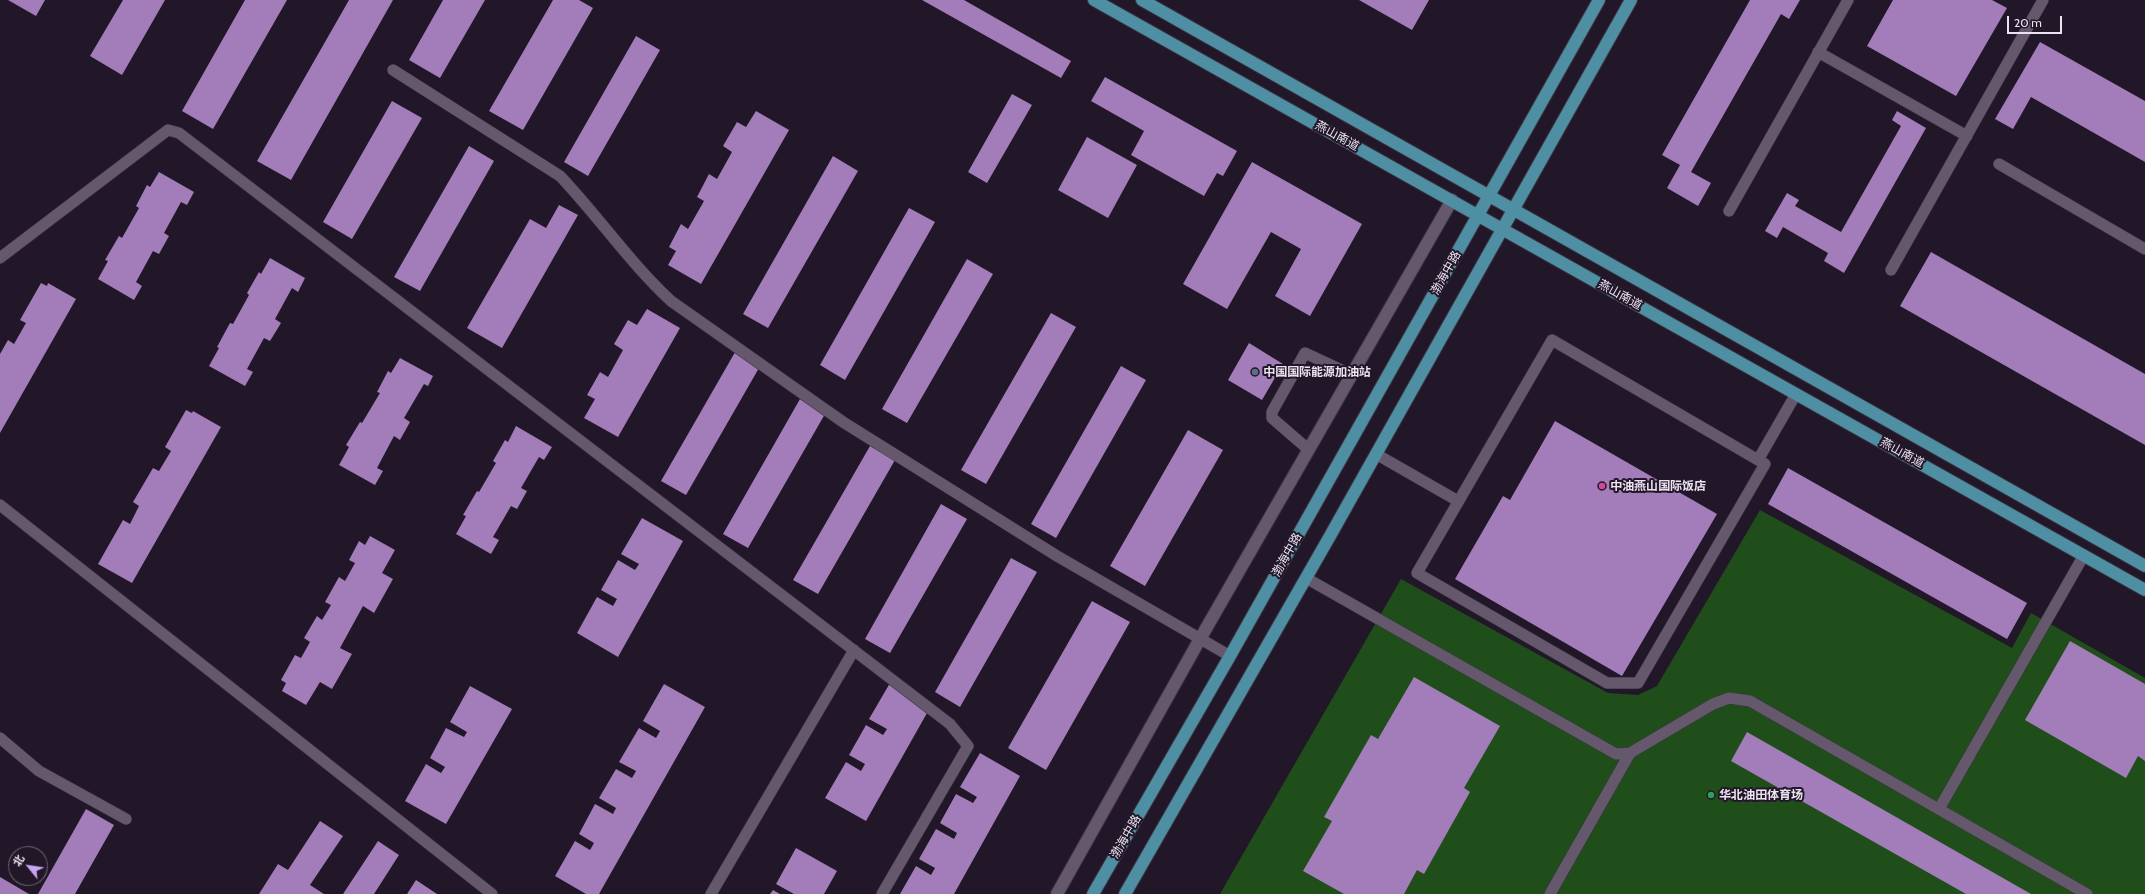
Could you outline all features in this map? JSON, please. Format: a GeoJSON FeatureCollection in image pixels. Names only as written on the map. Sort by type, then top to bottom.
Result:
{"type":"FeatureCollection","features":[{"type":"Feature","properties":{"kind":"main road","name":"燕山南道"},"geometry":{"type":"LineString","coordinates":[[1094,0],[2145,590]]}},
{"type":"Feature","properties":{"kind":"main road","name":"燕山南道"},"geometry":{"type":"LineString","coordinates":[[1142,0],[2145,566]]}},
{"type":"Feature","properties":{"kind":"main road","name":"渤海中路"},"geometry":{"type":"LineString","coordinates":[[1093,894],[1230,656],[1599,0]]}},
{"type":"Feature","properties":{"kind":"main road"},"geometry":{"type":"LineString","coordinates":[[1125,894],[1306,578],[1631,0]]}},
{"type":"Feature","properties":{"kind":"street"},"geometry":{"type":"LineString","coordinates":[[1057,894],[1200,639],[1452,200]]}},
{"type":"Feature","properties":{"kind":"lane"},"geometry":{"type":"LineString","coordinates":[[1729,211],[1848,0]]}},
{"type":"Feature","properties":{"kind":"lane"},"geometry":{"type":"LineString","coordinates":[[1892,270],[2043,0]]}},
{"type":"Feature","properties":{"kind":"lane"},"geometry":{"type":"LineString","coordinates":[[1818,52],[1967,136]]}},
{"type":"Feature","properties":{"kind":"lane"},"geometry":{"type":"LineString","coordinates":[[393,70],[560,176],[580,197],[647,279],[690,314],[843,422],[1057,556],[1230,656]]}},
{"type":"Feature","properties":{"kind":"lane"},"geometry":{"type":"LineString","coordinates":[[0,258],[168,130],[179,133],[950,724],[968,746],[882,894]]}},
{"type":"Feature","properties":{"kind":"lane"},"geometry":{"type":"LineString","coordinates":[[2000,164],[2145,249]]}},
{"type":"Feature","properties":{"kind":"lane"},"geometry":{"type":"LineString","coordinates":[[1552,340],[1765,464],[1638,684],[1607,683],[1417,573],[1458,501],[1552,340]]}},
{"type":"Feature","properties":{"kind":"lane"},"geometry":{"type":"LineString","coordinates":[[1309,450],[1272,418],[1272,412],[1305,353],[1352,375]]}},
{"type":"Feature","properties":{"kind":"lane"},"geometry":{"type":"LineString","coordinates":[[1758,460],[1796,394]]}},
{"type":"Feature","properties":{"kind":"lane"},"geometry":{"type":"LineString","coordinates":[[1376,454],[1458,501]]}},
{"type":"Feature","properties":{"kind":"lane"},"geometry":{"type":"LineString","coordinates":[[0,505],[492,894]]}},
{"type":"Feature","properties":{"kind":"lane"},"geometry":{"type":"LineString","coordinates":[[1939,809],[2084,555]]}},
{"type":"Feature","properties":{"kind":"lane"},"geometry":{"type":"LineString","coordinates":[[1306,578],[1616,754],[1630,753],[1713,704],[1729,698],[1750,701],[2087,894]]}},
{"type":"Feature","properties":{"kind":"lane"},"geometry":{"type":"LineString","coordinates":[[711,894],[854,650]]}},
{"type":"Feature","properties":{"kind":"lane"},"geometry":{"type":"LineString","coordinates":[[0,738],[39,771],[126,819]]}},
{"type":"Feature","properties":{"kind":"lane"},"geometry":{"type":"LineString","coordinates":[[1550,894],[1630,753]]}},
{"type":"Feature","properties":{"kind":"green space","name":"华北油田体育场"},"geometry":{"type":"Polygon","coordinates":[[[1760,510],[2012,648],[2031,613],[2145,678],[2145,894],[1220,894],[1401,579],[1608,693],[1638,695],[1657,686],[1760,510]]]}},
{"type":"Feature","properties":{"kind":"building"},"geometry":{"type":"Polygon","coordinates":[[[8,0],[45,0],[36,16],[8,0]]]}},
{"type":"Feature","properties":{"kind":"building"},"geometry":{"type":"Polygon","coordinates":[[[123,0],[165,0],[122,75],[90,56],[123,0]]]}},
{"type":"Feature","properties":{"kind":"building"},"geometry":{"type":"Polygon","coordinates":[[[245,0],[287,0],[213,129],[182,111],[245,0]]]}},
{"type":"Feature","properties":{"kind":"building"},"geometry":{"type":"Polygon","coordinates":[[[349,0],[393,0],[291,180],[257,161],[349,0]]]}},
{"type":"Feature","properties":{"kind":"building"},"geometry":{"type":"Polygon","coordinates":[[[443,0],[485,0],[440,78],[409,60],[443,0]]]}},
{"type":"Feature","properties":{"kind":"building"},"geometry":{"type":"Polygon","coordinates":[[[553,0],[579,0],[593,8],[523,130],[489,111],[553,0]]]}},
{"type":"Feature","properties":{"kind":"building"},"geometry":{"type":"Polygon","coordinates":[[[922,0],[964,0],[1071,61],[1061,78],[922,0]]]}},
{"type":"Feature","properties":{"kind":"building"},"geometry":{"type":"Polygon","coordinates":[[[1359,0],[1429,0],[1412,30],[1359,0]]]}},
{"type":"Feature","properties":{"kind":"building"},"geometry":{"type":"Polygon","coordinates":[[[1750,0],[1800,0],[1789,19],[1781,14],[1691,172],[1711,183],[1698,206],[1667,188],[1680,165],[1662,155],[1750,0]]]}},
{"type":"Feature","properties":{"kind":"building"},"geometry":{"type":"Polygon","coordinates":[[[1893,0],[1992,0],[2007,8],[1956,96],[1867,46],[1893,0]]]}},
{"type":"Feature","properties":{"kind":"building"},"geometry":{"type":"Polygon","coordinates":[[[636,36],[660,50],[588,176],[564,162],[636,36]]]}},
{"type":"Feature","properties":{"kind":"building"},"geometry":{"type":"Polygon","coordinates":[[[2040,42],[2145,101],[2145,162],[2031,97],[2013,129],[1995,119],[2040,42]]]}},
{"type":"Feature","properties":{"kind":"building"},"geometry":{"type":"Polygon","coordinates":[[[1105,77],[1237,151],[1223,176],[1217,173],[1204,196],[1131,155],[1144,131],[1091,101],[1105,77]]]}},
{"type":"Feature","properties":{"kind":"building"},"geometry":{"type":"Polygon","coordinates":[[[1012,94],[1032,105],[987,183],[968,172],[1012,94]]]}},
{"type":"Feature","properties":{"kind":"building"},"geometry":{"type":"Polygon","coordinates":[[[392,101],[422,118],[352,239],[323,222],[392,101]]]}},
{"type":"Feature","properties":{"kind":"building"},"geometry":{"type":"Polygon","coordinates":[[[756,111],[789,130],[701,284],[668,265],[676,251],[669,247],[681,224],[688,229],[704,201],[697,197],[709,174],[717,179],[732,152],[723,146],[737,122],[746,127],[756,111]]]}},
{"type":"Feature","properties":{"kind":"building"},"geometry":{"type":"Polygon","coordinates":[[[1897,111],[1926,128],[1844,273],[1824,261],[1828,253],[1783,227],[1777,238],[1765,231],[1787,193],[1799,200],[1795,206],[1841,232],[1901,126],[1892,120],[1897,111]]]}},
{"type":"Feature","properties":{"kind":"building"},"geometry":{"type":"Polygon","coordinates":[[[1087,137],[1137,165],[1108,218],[1058,190],[1087,137]]]}},
{"type":"Feature","properties":{"kind":"building"},"geometry":{"type":"Polygon","coordinates":[[[469,146],[494,161],[420,291],[394,277],[469,146]]]}},
{"type":"Feature","properties":{"kind":"building"},"geometry":{"type":"Polygon","coordinates":[[[833,156],[858,171],[768,328],[743,314],[833,156]]]}},
{"type":"Feature","properties":{"kind":"building"},"geometry":{"type":"Polygon","coordinates":[[[1252,162],[1362,224],[1310,316],[1275,296],[1301,249],[1271,232],[1227,309],[1183,284],[1252,162]]]}},
{"type":"Feature","properties":{"kind":"building"},"geometry":{"type":"Polygon","coordinates":[[[159,172],[194,192],[187,205],[181,202],[164,233],[169,236],[159,254],[153,251],[136,282],[142,286],[134,300],[98,279],[108,261],[105,260],[119,236],[122,238],[139,208],[136,206],[147,185],[150,187],[159,172]]]}},
{"type":"Feature","properties":{"kind":"building"},"geometry":{"type":"Polygon","coordinates":[[[559,205],[578,215],[502,348],[467,328],[530,219],[546,228],[559,205]]]}},
{"type":"Feature","properties":{"kind":"building"},"geometry":{"type":"Polygon","coordinates":[[[909,208],[935,222],[845,380],[820,365],[909,208]]]}},
{"type":"Feature","properties":{"kind":"building"},"geometry":{"type":"Polygon","coordinates":[[[1931,252],[2145,374],[2145,445],[1900,306],[1931,252]]]}},
{"type":"Feature","properties":{"kind":"building"},"geometry":{"type":"Polygon","coordinates":[[[270,258],[305,278],[298,292],[292,288],[275,319],[281,323],[270,341],[264,338],[247,369],[253,372],[245,386],[209,366],[230,323],[233,324],[249,295],[247,293],[259,272],[261,274],[270,258]]]}},
{"type":"Feature","properties":{"kind":"building"},"geometry":{"type":"Polygon","coordinates":[[[967,259],[993,274],[907,423],[882,409],[967,259]]]}},
{"type":"Feature","properties":{"kind":"building"},"geometry":{"type":"Polygon","coordinates":[[[41,283],[47,286],[48,283],[76,299],[0,433],[0,354],[8,340],[14,344],[26,323],[20,320],[41,283]]]}},
{"type":"Feature","properties":{"kind":"building"},"geometry":{"type":"Polygon","coordinates":[[[647,309],[680,328],[618,437],[584,418],[595,399],[587,395],[600,372],[608,377],[623,350],[614,344],[628,320],[637,325],[647,309]]]}},
{"type":"Feature","properties":{"kind":"building"},"geometry":{"type":"Polygon","coordinates":[[[1051,313],[1076,327],[986,484],[961,470],[1051,313]]]}},
{"type":"Feature","properties":{"kind":"building","name":"中国国际能源加油站"},"geometry":{"type":"Polygon","coordinates":[[[1249,343],[1283,364],[1262,400],[1228,380],[1249,343]]]}},
{"type":"Feature","properties":{"kind":"building"},"geometry":{"type":"Polygon","coordinates":[[[738,347],[763,361],[686,495],[661,481],[738,347]]]}},
{"type":"Feature","properties":{"kind":"building"},"geometry":{"type":"Polygon","coordinates":[[[400,358],[433,376],[428,386],[424,384],[404,418],[410,422],[400,440],[394,436],[377,468],[383,471],[375,485],[339,465],[349,447],[346,445],[360,422],[362,423],[380,393],[377,392],[388,371],[391,373],[400,358]]]}},
{"type":"Feature","properties":{"kind":"building"},"geometry":{"type":"Polygon","coordinates":[[[1121,366],[1146,380],[1056,538],[1031,524],[1121,366]]]}},
{"type":"Feature","properties":{"kind":"building"},"geometry":{"type":"Polygon","coordinates":[[[800,399],[825,414],[748,548],[723,534],[800,399]]]}},
{"type":"Feature","properties":{"kind":"building"},"geometry":{"type":"Polygon","coordinates":[[[186,410],[192,413],[193,411],[221,427],[132,583],[98,564],[123,520],[130,524],[139,506],[133,502],[153,468],[159,471],[171,451],[165,447],[186,410]]]}},
{"type":"Feature","properties":{"kind":"building"},"geometry":{"type":"Polygon","coordinates":[[[1555,421],[1717,514],[1622,676],[1455,579],[1503,496],[1510,500],[1555,421]]]}},
{"type":"Feature","properties":{"kind":"building"},"geometry":{"type":"Polygon","coordinates":[[[516,426],[552,447],[544,460],[539,457],[521,488],[527,491],[517,509],[511,506],[493,537],[499,540],[491,554],[456,534],[466,516],[463,515],[496,463],[493,461],[505,440],[508,442],[516,426]]]}},
{"type":"Feature","properties":{"kind":"building"},"geometry":{"type":"Polygon","coordinates":[[[1188,430],[1223,450],[1145,586],[1110,566],[1188,430]]]}},
{"type":"Feature","properties":{"kind":"building"},"geometry":{"type":"Polygon","coordinates":[[[870,446],[895,460],[818,594],[793,580],[870,446]]]}},
{"type":"Feature","properties":{"kind":"building"},"geometry":{"type":"Polygon","coordinates":[[[1788,468],[2027,603],[2007,639],[1768,504],[1788,468]]]}},
{"type":"Feature","properties":{"kind":"building"},"geometry":{"type":"Polygon","coordinates":[[[941,504],[967,519],[890,653],[865,639],[941,504]]]}},
{"type":"Feature","properties":{"kind":"building"},"geometry":{"type":"Polygon","coordinates":[[[642,518],[683,541],[618,657],[577,633],[597,597],[613,606],[617,599],[601,590],[618,560],[635,570],[639,564],[621,554],[642,518]]]}},
{"type":"Feature","properties":{"kind":"building"},"geometry":{"type":"Polygon","coordinates":[[[370,536],[395,550],[382,573],[393,579],[374,613],[363,606],[340,648],[352,654],[332,689],[320,682],[306,705],[282,691],[286,683],[281,680],[295,655],[301,658],[310,642],[304,638],[317,616],[322,620],[331,605],[325,602],[339,577],[345,581],[355,563],[349,560],[359,541],[365,545],[370,536]]]}},
{"type":"Feature","properties":{"kind":"building"},"geometry":{"type":"Polygon","coordinates":[[[1011,558],[1037,572],[960,707],[935,692],[1011,558]]]}},
{"type":"Feature","properties":{"kind":"building"},"geometry":{"type":"Polygon","coordinates":[[[1092,601],[1130,622],[1046,770],[1008,748],[1092,601]]]}},
{"type":"Feature","properties":{"kind":"building"},"geometry":{"type":"Polygon","coordinates":[[[2070,641],[2145,684],[2145,761],[2138,756],[2126,778],[2025,720],[2070,641]]]}},
{"type":"Feature","properties":{"kind":"building"},"geometry":{"type":"Polygon","coordinates":[[[1414,677],[1500,726],[1464,788],[1470,792],[1424,874],[1417,870],[1404,894],[1344,894],[1303,871],[1332,821],[1324,817],[1371,735],[1378,739],[1414,677]]]}},
{"type":"Feature","properties":{"kind":"building"},"geometry":{"type":"Polygon","coordinates":[[[890,683],[931,706],[866,821],[825,798],[846,762],[861,771],[865,764],[849,755],[866,725],[883,735],[887,729],[869,719],[890,683]]]}},
{"type":"Feature","properties":{"kind":"building"},"geometry":{"type":"Polygon","coordinates":[[[664,684],[705,707],[599,894],[586,894],[555,876],[575,841],[590,850],[594,843],[579,834],[595,804],[613,814],[616,808],[599,798],[616,769],[632,778],[636,771],[619,762],[639,728],[656,738],[660,731],[643,721],[664,684]]]}},
{"type":"Feature","properties":{"kind":"building"},"geometry":{"type":"Polygon","coordinates":[[[470,686],[512,709],[446,824],[405,801],[426,764],[441,773],[445,767],[430,758],[446,728],[464,737],[467,732],[450,722],[470,686]]]}},
{"type":"Feature","properties":{"kind":"building"},"geometry":{"type":"Polygon","coordinates":[[[1747,732],[2031,894],[1966,894],[1731,761],[1747,732]]]}},
{"type":"Feature","properties":{"kind":"building"},"geometry":{"type":"Polygon","coordinates":[[[980,753],[1020,776],[954,894],[900,894],[916,866],[931,875],[935,868],[919,859],[936,829],[954,839],[957,833],[940,823],[956,794],[973,803],[977,797],[960,787],[980,753]]]}},
{"type":"Feature","properties":{"kind":"building"},"geometry":{"type":"Polygon","coordinates":[[[86,809],[114,825],[75,894],[38,894],[43,886],[48,886],[48,876],[86,809]]]}},
{"type":"Feature","properties":{"kind":"building"},"geometry":{"type":"Polygon","coordinates":[[[320,821],[343,836],[310,885],[324,894],[259,894],[278,864],[288,870],[320,821]]]}},
{"type":"Feature","properties":{"kind":"building"},"geometry":{"type":"Polygon","coordinates":[[[378,841],[399,855],[374,894],[343,894],[378,841]]]}},
{"type":"Feature","properties":{"kind":"building"},"geometry":{"type":"Polygon","coordinates":[[[796,848],[837,871],[824,894],[794,894],[776,884],[796,848]]]}},
{"type":"Feature","properties":{"kind":"building"},"geometry":{"type":"Polygon","coordinates":[[[0,877],[8,882],[8,886],[15,886],[29,894],[0,894],[0,877]]]}},
{"type":"Feature","properties":{"kind":"building"},"geometry":{"type":"Polygon","coordinates":[[[416,880],[437,894],[407,894],[416,880]]]}},
{"type":"Feature","properties":{"kind":"building"},"geometry":{"type":"Polygon","coordinates":[[[773,890],[780,894],[770,894],[773,890]]]}},
{"type":"Feature","properties":{"kind":"place","name":"中国国际能源加油站"},"geometry":{"type":"Point","coordinates":[1255,372]}},
{"type":"Feature","properties":{"kind":"place","name":"中油燕山国际饭店"},"geometry":{"type":"Point","coordinates":[1602,486]}},
{"type":"Feature","properties":{"kind":"place","name":"华北油田体育场"},"geometry":{"type":"Point","coordinates":[1711,795]}}]}
